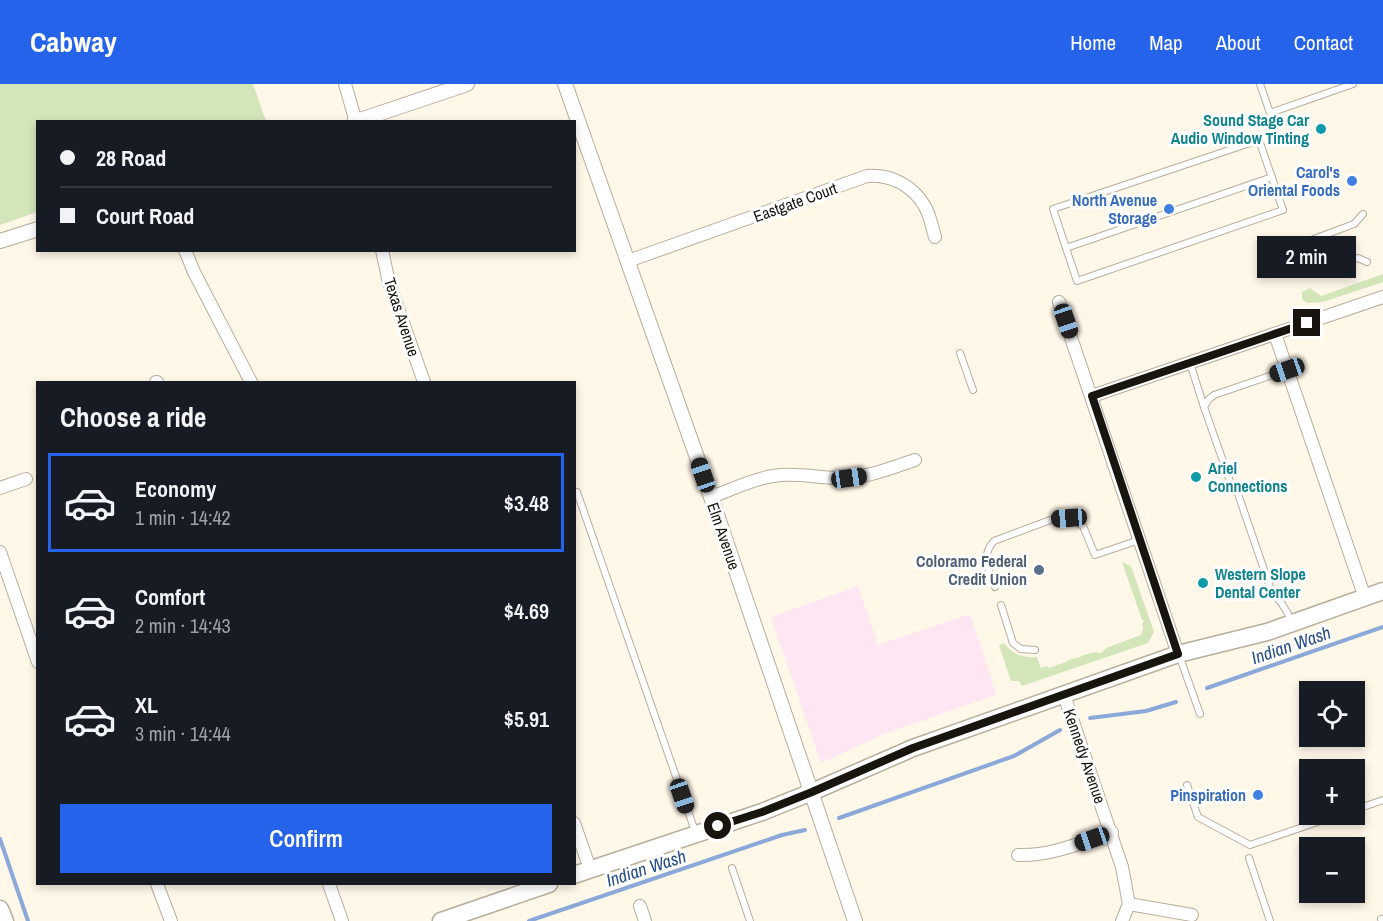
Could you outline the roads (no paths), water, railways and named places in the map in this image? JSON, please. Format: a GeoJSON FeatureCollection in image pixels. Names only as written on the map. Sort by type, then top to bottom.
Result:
{"type":"FeatureCollection","features":[{"type":"Feature","properties":{"kind":"main road"},"geometry":{"type":"LineString","coordinates":[[582,872],[762,812],[913,748],[1178,654],[1253,636],[1383,591]]}},
{"type":"Feature","properties":{"kind":"main road"},"geometry":{"type":"LineString","coordinates":[[441,921],[546,885]]}},
{"type":"Feature","properties":{"kind":"street"},"geometry":{"type":"LineString","coordinates":[[345,84],[355,120]]}},
{"type":"Feature","properties":{"kind":"street"},"geometry":{"type":"LineString","coordinates":[[358,120],[467,84]]}},
{"type":"Feature","properties":{"kind":"street","name":"Elm Avenue"},"geometry":{"type":"LineString","coordinates":[[566,84],[711,497],[855,921]]}},
{"type":"Feature","properties":{"kind":"street","name":"Eastgate Court"},"geometry":{"type":"LineString","coordinates":[[628,261],[867,176],[893,179],[913,191],[924,205],[935,237]]}},
{"type":"Feature","properties":{"kind":"street"},"geometry":{"type":"LineString","coordinates":[[0,241],[36,230]]}},
{"type":"Feature","properties":{"kind":"street"},"geometry":{"type":"LineString","coordinates":[[186,252],[250,381]]}},
{"type":"Feature","properties":{"kind":"street","name":"Texas Avenue"},"geometry":{"type":"LineString","coordinates":[[382,252],[389,283],[424,381]]}},
{"type":"Feature","properties":{"kind":"street"},"geometry":{"type":"LineString","coordinates":[[1092,396],[1383,297]]}},
{"type":"Feature","properties":{"kind":"street"},"geometry":{"type":"LineString","coordinates":[[1059,302],[1178,654]]}},
{"type":"Feature","properties":{"kind":"street"},"geometry":{"type":"LineString","coordinates":[[1275,334],[1365,598]]}},
{"type":"Feature","properties":{"kind":"street"},"geometry":{"type":"LineString","coordinates":[[711,497],[774,476],[790,474],[849,478],[867,475],[915,460]]}},
{"type":"Feature","properties":{"kind":"street"},"geometry":{"type":"LineString","coordinates":[[0,488],[26,479]]}},
{"type":"Feature","properties":{"kind":"street"},"geometry":{"type":"LineString","coordinates":[[0,552],[36,656]]}},
{"type":"Feature","properties":{"kind":"street","name":"Kennedy Avenue"},"geometry":{"type":"LineString","coordinates":[[1064,695],[1112,832],[1129,904]]}},
{"type":"Feature","properties":{"kind":"street"},"geometry":{"type":"LineString","coordinates":[[1018,855],[1035,856],[1053,853],[1112,832]]}},
{"type":"Feature","properties":{"kind":"street"},"geometry":{"type":"LineString","coordinates":[[576,835],[582,872]]}},
{"type":"Feature","properties":{"kind":"street"},"geometry":{"type":"LineString","coordinates":[[158,885],[171,921]]}},
{"type":"Feature","properties":{"kind":"street"},"geometry":{"type":"LineString","coordinates":[[329,885],[342,921]]}},
{"type":"Feature","properties":{"kind":"street"},"geometry":{"type":"LineString","coordinates":[[1122,921],[1129,904],[1192,915]]}},
{"type":"Feature","properties":{"kind":"street"},"geometry":{"type":"LineString","coordinates":[[640,906],[645,921]]}},
{"type":"Feature","properties":{"kind":"lane"},"geometry":{"type":"LineString","coordinates":[[1260,84],[1270,113],[1353,84]]}},
{"type":"Feature","properties":{"kind":"lane"},"geometry":{"type":"LineString","coordinates":[[1259,140],[1272,177],[1283,210],[1077,281],[1053,209],[1259,140]]}},
{"type":"Feature","properties":{"kind":"lane"},"geometry":{"type":"LineString","coordinates":[[1066,248],[1272,177]]}},
{"type":"Feature","properties":{"kind":"lane"},"geometry":{"type":"LineString","coordinates":[[1363,214],[1354,224],[1306,243],[1302,249],[1302,256],[1304,263],[1314,271],[1358,258],[1367,262]]}},
{"type":"Feature","properties":{"kind":"lane"},"geometry":{"type":"LineString","coordinates":[[960,353],[973,390]]}},
{"type":"Feature","properties":{"kind":"lane"},"geometry":{"type":"LineString","coordinates":[[1190,363],[1232,487],[1238,494],[1271,590],[1293,623]]}},
{"type":"Feature","properties":{"kind":"lane"},"geometry":{"type":"LineString","coordinates":[[1204,407],[1214,395],[1287,370]]}},
{"type":"Feature","properties":{"kind":"lane"},"geometry":{"type":"LineString","coordinates":[[577,492],[696,834]]}},
{"type":"Feature","properties":{"kind":"lane"},"geometry":{"type":"LineString","coordinates":[[995,588],[986,561],[988,547],[994,541],[1053,519],[1069,518],[1083,526],[1095,555],[1140,540]]}},
{"type":"Feature","properties":{"kind":"lane"},"geometry":{"type":"LineString","coordinates":[[1001,605],[1013,643],[1021,649],[1035,650]]}},
{"type":"Feature","properties":{"kind":"lane"},"geometry":{"type":"LineString","coordinates":[[1178,654],[1200,714]]}},
{"type":"Feature","properties":{"kind":"lane"},"geometry":{"type":"LineString","coordinates":[[1187,785],[1198,817],[1250,845],[1309,825]]}},
{"type":"Feature","properties":{"kind":"lane"},"geometry":{"type":"LineString","coordinates":[[1365,806],[1383,800]]}},
{"type":"Feature","properties":{"kind":"lane"},"geometry":{"type":"LineString","coordinates":[[1249,858],[1270,921]]}},
{"type":"Feature","properties":{"kind":"lane"},"geometry":{"type":"LineString","coordinates":[[732,868],[750,921]]}},
{"type":"Feature","properties":{"kind":"waterway","name":"Indian Wash"},"geometry":{"type":"LineString","coordinates":[[1207,688],[1383,627]]}},
{"type":"Feature","properties":{"kind":"waterway","name":"Indian Wash"},"geometry":{"type":"LineString","coordinates":[[1090,718],[1146,711],[1176,702]]}},
{"type":"Feature","properties":{"kind":"waterway","name":"Indian Wash"},"geometry":{"type":"LineString","coordinates":[[839,818],[1014,756],[1060,730]]}},
{"type":"Feature","properties":{"kind":"waterway","name":"Indian Wash"},"geometry":{"type":"LineString","coordinates":[[529,921],[782,835],[805,830]]}},
{"type":"Feature","properties":{"kind":"waterway","name":"Indian Wash"},"geometry":{"type":"LineString","coordinates":[[0,839],[28,921]]}},
{"type":"Feature","properties":{"kind":"place","name":"Sound Stage Car Audio Window Tinting"},"geometry":{"type":"Point","coordinates":[1321,129]}},
{"type":"Feature","properties":{"kind":"place","name":"Carol's Oriental Foods"},"geometry":{"type":"Point","coordinates":[1352,181]}},
{"type":"Feature","properties":{"kind":"place","name":"North Avenue Storage"},"geometry":{"type":"Point","coordinates":[1169,209]}},
{"type":"Feature","properties":{"kind":"place","name":"Ariel Connections"},"geometry":{"type":"Point","coordinates":[1196,477]}},
{"type":"Feature","properties":{"kind":"place","name":"Coloramo Federal Credit Union"},"geometry":{"type":"Point","coordinates":[1039,570]}},
{"type":"Feature","properties":{"kind":"place","name":"Western Slope Dental Center"},"geometry":{"type":"Point","coordinates":[1203,583]}},
{"type":"Feature","properties":{"kind":"place","name":"Pinspiration"},"geometry":{"type":"Point","coordinates":[1258,795]}}]}
